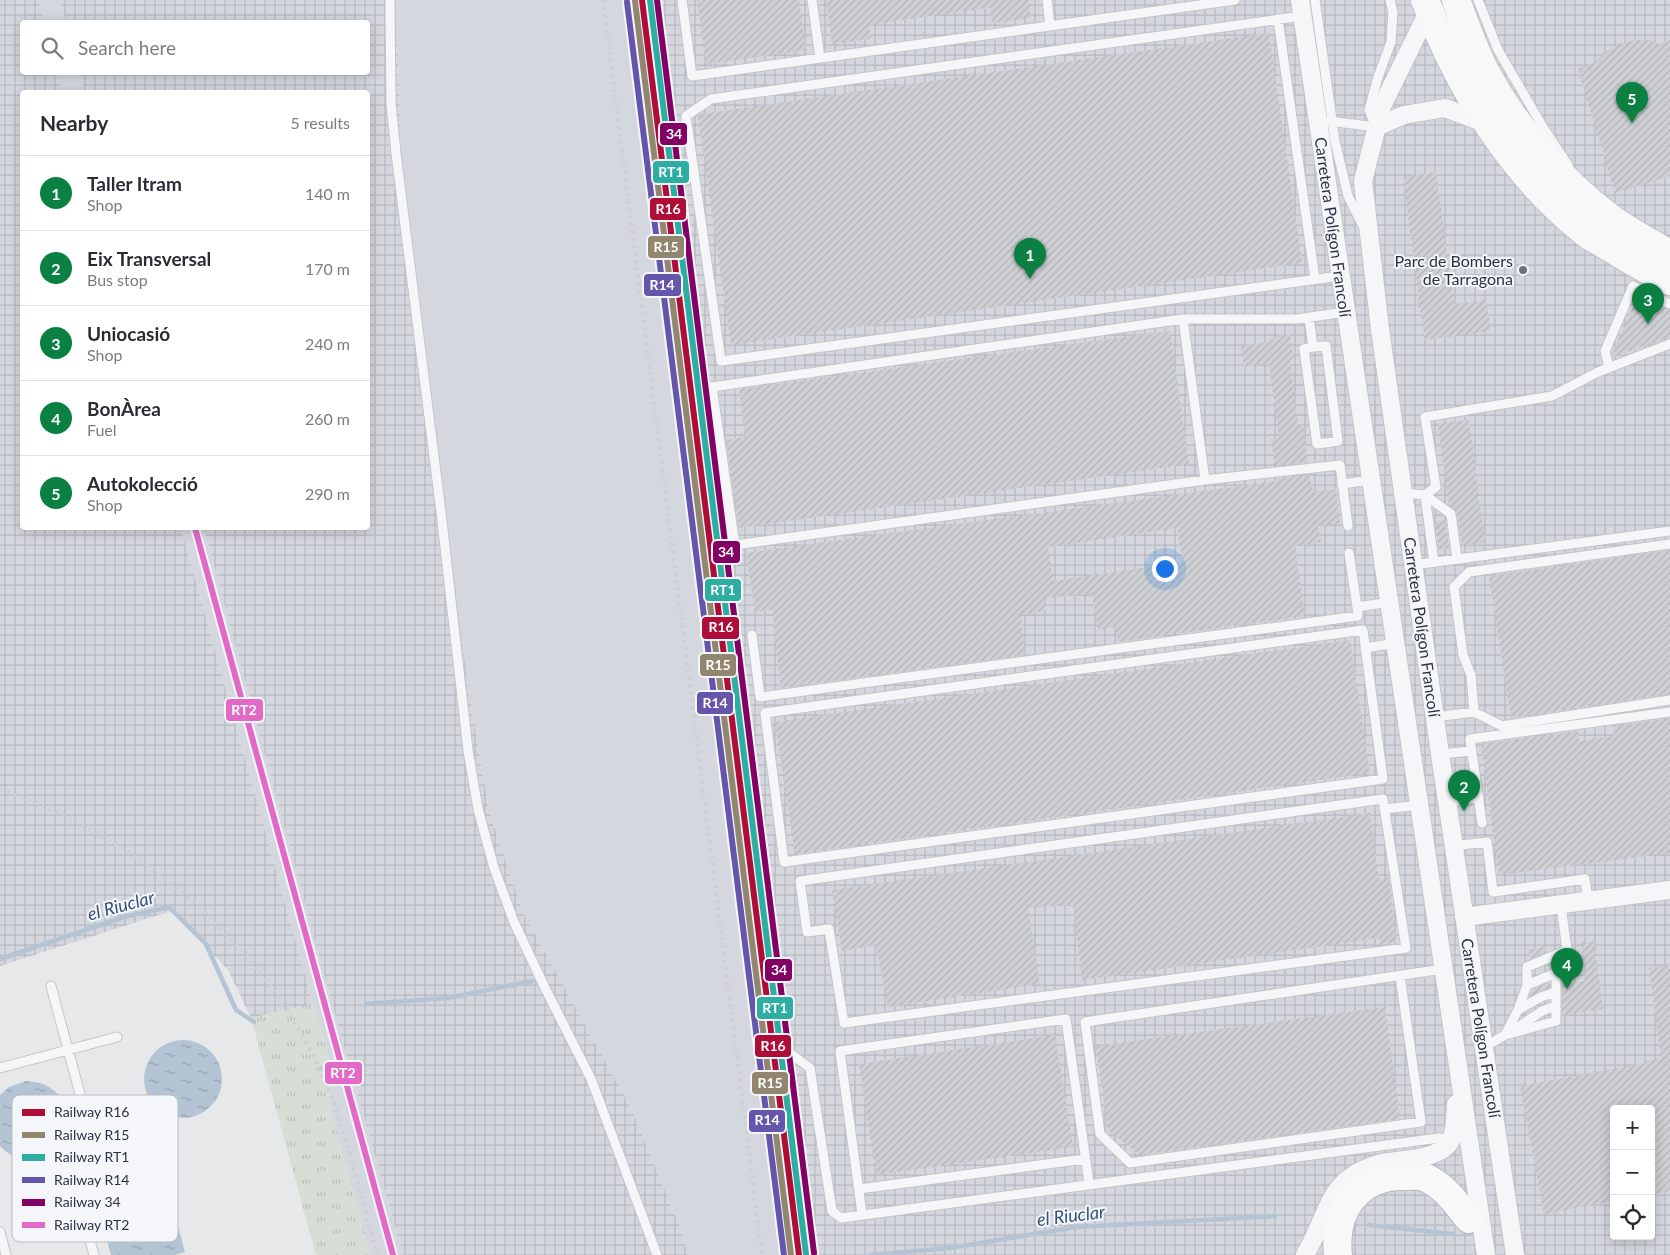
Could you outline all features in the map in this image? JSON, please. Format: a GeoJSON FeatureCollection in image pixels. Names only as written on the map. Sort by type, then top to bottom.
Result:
{"type":"FeatureCollection","features":[{"type":"Feature","properties":{"kind":"main road"},"geometry":{"type":"LineString","coordinates":[[1456,0],[1486,73],[1510,112],[1555,168],[1573,187],[1609,217],[1670,255]]}},
{"type":"Feature","properties":{"kind":"main road"},"geometry":{"type":"LineString","coordinates":[[1428,3],[1463,85],[1485,123],[1520,169],[1552,203],[1582,230],[1632,262],[1670,281]]}},
{"type":"Feature","properties":{"kind":"main road"},"geometry":{"type":"LineString","coordinates":[[1338,1255],[1336,1240],[1339,1221],[1358,1191],[1373,1182],[1394,1176],[1423,1176],[1437,1184],[1450,1195],[1469,1219]]}},
{"type":"Feature","properties":{"kind":"street","name":"Carretera Polígon Francolí"},"geometry":{"type":"LineString","coordinates":[[1428,3],[1382,106],[1363,180],[1381,338],[1413,565],[1453,846],[1515,1255]]}},
{"type":"Feature","properties":{"kind":"street","name":"Carretera Polígon Francolí"},"geometry":{"type":"LineString","coordinates":[[1301,8],[1486,1255]]}},
{"type":"Feature","properties":{"kind":"street"},"geometry":{"type":"LineString","coordinates":[[1376,127],[1404,115],[1445,108],[1485,123]]}},
{"type":"Feature","properties":{"kind":"street"},"geometry":{"type":"LineString","coordinates":[[1464,917],[1670,890]]}},
{"type":"Feature","properties":{"kind":"street"},"geometry":{"type":"LineString","coordinates":[[1305,1255],[1326,1207],[1336,1190],[1349,1178],[1381,1163],[1434,1154],[1448,1144],[1454,1129],[1458,1066]]}},
{"type":"Feature","properties":{"kind":"street"},"geometry":{"type":"LineString","coordinates":[[1451,1139],[1459,1148],[1469,1219],[1481,1255]]}},
{"type":"Feature","properties":{"kind":"lane"},"geometry":{"type":"LineString","coordinates":[[390,0],[392,104],[396,153],[441,512],[468,750],[478,809],[494,868],[514,922],[591,1079],[657,1255]]}},
{"type":"Feature","properties":{"kind":"lane"},"geometry":{"type":"LineString","coordinates":[[682,0],[692,76],[1234,0]]}},
{"type":"Feature","properties":{"kind":"lane"},"geometry":{"type":"LineString","coordinates":[[812,0],[820,58]]}},
{"type":"Feature","properties":{"kind":"lane"},"geometry":{"type":"LineString","coordinates":[[1047,0],[1050,26]]}},
{"type":"Feature","properties":{"kind":"lane"},"geometry":{"type":"LineString","coordinates":[[1315,0],[1335,141],[1348,196],[1370,240]]}},
{"type":"Feature","properties":{"kind":"lane"},"geometry":{"type":"LineString","coordinates":[[1313,90],[1322,118],[1332,123],[1376,127],[1369,110],[1391,42],[1393,12],[1390,0]]}},
{"type":"Feature","properties":{"kind":"lane"},"geometry":{"type":"LineString","coordinates":[[1478,0],[1498,50],[1544,129],[1595,204]]}},
{"type":"Feature","properties":{"kind":"lane"},"geometry":{"type":"LineString","coordinates":[[1301,8],[1278,19],[711,98],[686,116],[721,361],[1340,276]]}},
{"type":"Feature","properties":{"kind":"lane"},"geometry":{"type":"LineString","coordinates":[[1278,19],[1315,279]]}},
{"type":"Feature","properties":{"kind":"lane"},"geometry":{"type":"LineString","coordinates":[[1609,368],[1604,351],[1633,286],[1670,304]]}},
{"type":"Feature","properties":{"kind":"lane"},"geometry":{"type":"LineString","coordinates":[[1345,312],[1297,319],[1183,319],[712,387],[736,545],[1205,480],[1340,465],[1348,526]]}},
{"type":"Feature","properties":{"kind":"lane"},"geometry":{"type":"LineString","coordinates":[[1309,317],[1313,347]]}},
{"type":"Feature","properties":{"kind":"lane"},"geometry":{"type":"LineString","coordinates":[[1183,319],[1205,480]]}},
{"type":"Feature","properties":{"kind":"lane"},"geometry":{"type":"LineString","coordinates":[[1425,495],[1436,487],[1425,417],[1552,396],[1609,368],[1670,344]]}},
{"type":"Feature","properties":{"kind":"lane"},"geometry":{"type":"LineString","coordinates":[[1326,346],[1338,441],[1317,444],[1304,348],[1313,347],[1326,346]]}},
{"type":"Feature","properties":{"kind":"lane"},"geometry":{"type":"LineString","coordinates":[[1342,484],[1371,480]]}},
{"type":"Feature","properties":{"kind":"lane"},"geometry":{"type":"LineString","coordinates":[[1403,492],[1425,495],[1451,514],[1457,559]]}},
{"type":"Feature","properties":{"kind":"lane"},"geometry":{"type":"LineString","coordinates":[[1425,495],[1434,562]]}},
{"type":"Feature","properties":{"kind":"lane"},"geometry":{"type":"LineString","coordinates":[[1413,565],[1670,531]]}},
{"type":"Feature","properties":{"kind":"lane"},"geometry":{"type":"LineString","coordinates":[[1474,712],[1471,675],[1463,654],[1454,588],[1469,572],[1670,544]]}},
{"type":"Feature","properties":{"kind":"lane"},"geometry":{"type":"LineString","coordinates":[[752,635],[760,697],[1358,616],[1349,553]]}},
{"type":"Feature","properties":{"kind":"lane"},"geometry":{"type":"LineString","coordinates":[[1357,607],[1390,602]]}},
{"type":"Feature","properties":{"kind":"lane"},"geometry":{"type":"LineString","coordinates":[[1363,630],[1365,648],[1383,779],[784,862],[765,713],[1363,630]]}},
{"type":"Feature","properties":{"kind":"lane"},"geometry":{"type":"LineString","coordinates":[[1365,648],[1396,643]]}},
{"type":"Feature","properties":{"kind":"lane"},"geometry":{"type":"LineString","coordinates":[[1435,717],[1474,712],[1502,726],[1670,700]]}},
{"type":"Feature","properties":{"kind":"lane"},"geometry":{"type":"LineString","coordinates":[[1482,823],[1470,739],[1670,712]]}},
{"type":"Feature","properties":{"kind":"lane"},"geometry":{"type":"LineString","coordinates":[[1440,754],[1472,751]]}},
{"type":"Feature","properties":{"kind":"lane"},"geometry":{"type":"LineString","coordinates":[[1447,802],[1479,798]]}},
{"type":"Feature","properties":{"kind":"lane"},"geometry":{"type":"LineString","coordinates":[[1383,799],[1384,809],[1406,948],[844,1024],[829,929],[807,932],[800,881],[1383,799]]}},
{"type":"Feature","properties":{"kind":"lane"},"geometry":{"type":"LineString","coordinates":[[1384,809],[1420,805]]}},
{"type":"Feature","properties":{"kind":"lane"},"geometry":{"type":"LineString","coordinates":[[1453,846],[1487,842],[1493,892],[1585,879],[1588,901]]}},
{"type":"Feature","properties":{"kind":"lane"},"geometry":{"type":"LineString","coordinates":[[1505,1035],[1556,1021],[1556,963],[1567,950],[1561,904]]}},
{"type":"Feature","properties":{"kind":"lane"},"geometry":{"type":"LineString","coordinates":[[1505,1035],[1518,1010],[1527,985],[1527,967],[1567,950]]}},
{"type":"Feature","properties":{"kind":"lane"},"geometry":{"type":"LineString","coordinates":[[1400,976],[1421,1122],[1130,1163],[1100,1134],[1085,1022],[1444,969]]}},
{"type":"Feature","properties":{"kind":"lane"},"geometry":{"type":"LineString","coordinates":[[1527,985],[1556,973]]}},
{"type":"Feature","properties":{"kind":"lane"},"geometry":{"type":"LineString","coordinates":[[777,980],[787,1050],[810,1068],[832,1211],[841,1218],[1089,1183],[1439,1138],[1451,1139]]}},
{"type":"Feature","properties":{"kind":"lane"},"geometry":{"type":"LineString","coordinates":[[51,986],[79,1095]]}},
{"type":"Feature","properties":{"kind":"lane"},"geometry":{"type":"LineString","coordinates":[[1518,1010],[1541,997],[1556,992]]}},
{"type":"Feature","properties":{"kind":"lane"},"geometry":{"type":"LineString","coordinates":[[1484,1047],[1542,1010],[1556,1006]]}},
{"type":"Feature","properties":{"kind":"lane"},"geometry":{"type":"LineString","coordinates":[[862,1214],[840,1051],[1066,1019],[1089,1183]]}},
{"type":"Feature","properties":{"kind":"lane"},"geometry":{"type":"LineString","coordinates":[[0,1068],[117,1037]]}},
{"type":"Feature","properties":{"kind":"lane"},"geometry":{"type":"LineString","coordinates":[[859,1189],[1085,1159]]}},
{"type":"Feature","properties":{"kind":"lane"},"geometry":{"type":"LineString","coordinates":[[0,1232],[6,1255]]}},
{"type":"Feature","properties":{"kind":"lane"},"geometry":{"type":"LineString","coordinates":[[90,1242],[94,1255]]}},
{"type":"Feature","properties":{"kind":"shaded area"},"geometry":{"type":"Polygon","coordinates":[[[0,0],[38,0],[43,20],[20,20],[20,75],[58,75],[62,90],[20,90],[20,530],[182,530],[313,1004],[251,1018],[228,970],[171,911],[0,966],[0,0]]]}},
{"type":"Feature","properties":{"kind":"shaded area"},"geometry":{"type":"Polygon","coordinates":[[[38,0],[60,0],[65,20],[43,20],[38,0]]]}},
{"type":"Feature","properties":{"kind":"shaded area"},"geometry":{"type":"Polygon","coordinates":[[[60,0],[396,0],[401,151],[468,687],[489,811],[523,913],[631,1108],[679,1225],[688,1255],[403,1255],[328,989],[205,530],[370,530],[370,90],[83,90],[80,75],[370,75],[370,20],[65,20],[60,0]]]}},
{"type":"Feature","properties":{"kind":"shaded area"},"geometry":{"type":"Polygon","coordinates":[[[396,0],[654,0],[814,1255],[688,1255],[679,1225],[631,1108],[523,913],[489,811],[468,687],[401,151],[396,0]]]}},
{"type":"Feature","properties":{"kind":"shaded area"},"geometry":{"type":"Polygon","coordinates":[[[654,0],[1670,0],[1670,1255],[814,1255],[654,0]]]}},
{"type":"Feature","properties":{"kind":"shaded area"},"geometry":{"type":"Polygon","coordinates":[[[58,75],[80,75],[83,90],[62,90],[58,75]]]}},
{"type":"Feature","properties":{"kind":"shaded area"},"geometry":{"type":"Polygon","coordinates":[[[182,530],[205,530],[328,989],[403,1255],[370,1255],[331,1111],[328,1053],[182,530]]]}},
{"type":"Feature","properties":{"kind":"green space"},"geometry":{"type":"Polygon","coordinates":[[[313,1004],[328,1053],[331,1111],[370,1255],[316,1255],[251,1018],[313,1004]]]}},
{"type":"Feature","properties":{"kind":"water"},"geometry":{"type":"Polygon","coordinates":[[[175,1040],[191,1040],[205,1046],[216,1057],[222,1071],[222,1087],[216,1101],[205,1112],[191,1118],[178,1118],[178,1095],[147,1095],[144,1087],[144,1071],[150,1057],[161,1046],[175,1040]]]}},
{"type":"Feature","properties":{"kind":"water"},"geometry":{"type":"Polygon","coordinates":[[[26,1081],[44,1085],[58,1095],[12,1095],[12,1155],[0,1146],[0,1095],[9,1087],[26,1081]]]}},
{"type":"Feature","properties":{"kind":"water"},"geometry":{"type":"Polygon","coordinates":[[[178,1226],[185,1252],[175,1255],[111,1255],[108,1242],[178,1242],[178,1226]]]}},
{"type":"Feature","properties":{"kind":"building"},"geometry":{"type":"Polygon","coordinates":[[[697,0],[799,0],[806,50],[706,64],[697,0]]]}},
{"type":"Feature","properties":{"kind":"building"},"geometry":{"type":"Polygon","coordinates":[[[826,0],[1029,0],[1031,18],[992,23],[990,8],[950,13],[869,25],[871,39],[832,44],[826,0]]]}},
{"type":"Feature","properties":{"kind":"building"},"geometry":{"type":"Polygon","coordinates":[[[1269,33],[1302,263],[731,345],[698,116],[701,114],[1269,33]]]}},
{"type":"Feature","properties":{"kind":"building"},"geometry":{"type":"Polygon","coordinates":[[[1636,40],[1650,40],[1659,44],[1670,40],[1670,176],[1615,193],[1578,69],[1595,63],[1613,47],[1636,40]]]}},
{"type":"Feature","properties":{"kind":"building"},"geometry":{"type":"Polygon","coordinates":[[[1436,172],[1454,304],[1486,300],[1491,331],[1425,340],[1420,309],[1416,304],[1419,298],[1403,177],[1436,172]]]}},
{"type":"Feature","properties":{"kind":"building"},"geometry":{"type":"Polygon","coordinates":[[[1638,295],[1670,310],[1670,337],[1613,357],[1612,354],[1638,295]]]}},
{"type":"Feature","properties":{"kind":"building"},"geometry":{"type":"Polygon","coordinates":[[[1170,331],[1189,464],[739,528],[726,440],[745,437],[739,389],[1170,331]]]}},
{"type":"Feature","properties":{"kind":"building"},"geometry":{"type":"Polygon","coordinates":[[[1290,334],[1293,359],[1290,360],[1298,425],[1303,424],[1308,462],[1275,466],[1271,439],[1279,438],[1269,363],[1244,367],[1241,346],[1270,342],[1270,340],[1278,339],[1277,336],[1290,334]]]}},
{"type":"Feature","properties":{"kind":"building"},"geometry":{"type":"Polygon","coordinates":[[[1469,420],[1486,542],[1462,546],[1457,513],[1449,505],[1438,424],[1469,420]]]}},
{"type":"Feature","properties":{"kind":"building"},"geometry":{"type":"Polygon","coordinates":[[[1309,475],[1313,492],[1336,489],[1340,523],[1318,526],[1321,542],[1295,546],[1305,616],[1118,642],[1115,627],[1098,630],[1092,594],[1045,598],[1046,611],[1021,615],[1025,655],[781,688],[772,610],[755,612],[746,553],[1277,481],[1277,478],[1309,475]],[[1177,528],[1048,547],[1053,581],[1183,562],[1177,528]]]}},
{"type":"Feature","properties":{"kind":"building"},"geometry":{"type":"Polygon","coordinates":[[[1445,520],[1449,548],[1439,550],[1435,522],[1445,520]]]}},
{"type":"Feature","properties":{"kind":"building"},"geometry":{"type":"Polygon","coordinates":[[[1670,550],[1670,694],[1511,718],[1489,576],[1670,550]]]}},
{"type":"Feature","properties":{"kind":"building"},"geometry":{"type":"Polygon","coordinates":[[[1350,640],[1370,773],[795,854],[775,722],[1350,640]]]}},
{"type":"Feature","properties":{"kind":"building"},"geometry":{"type":"Polygon","coordinates":[[[1670,718],[1670,853],[1499,875],[1481,744],[1578,731],[1579,741],[1614,736],[1613,726],[1670,718]]]}},
{"type":"Feature","properties":{"kind":"building"},"geometry":{"type":"Polygon","coordinates":[[[1370,813],[1379,880],[1389,877],[1396,942],[1380,945],[1379,938],[1082,980],[1073,905],[1028,908],[1040,984],[888,1007],[876,945],[842,951],[832,890],[1370,813]]]}},
{"type":"Feature","properties":{"kind":"building"},"geometry":{"type":"Polygon","coordinates":[[[1594,941],[1603,1009],[1562,1015],[1562,984],[1586,981],[1581,943],[1594,941]]]}},
{"type":"Feature","properties":{"kind":"building"},"geometry":{"type":"Polygon","coordinates":[[[1545,947],[1546,952],[1530,959],[1528,950],[1545,947]]]}},
{"type":"Feature","properties":{"kind":"building"},"geometry":{"type":"Polygon","coordinates":[[[1670,965],[1670,1191],[1655,1193],[1655,1105],[1610,1105],[1610,1202],[1544,1214],[1520,1086],[1646,1063],[1645,1061],[1661,1058],[1649,968],[1670,965]]]}},
{"type":"Feature","properties":{"kind":"building"},"geometry":{"type":"Polygon","coordinates":[[[1550,982],[1550,988],[1530,996],[1531,992],[1534,992],[1533,989],[1550,982]]]}},
{"type":"Feature","properties":{"kind":"building"},"geometry":{"type":"Polygon","coordinates":[[[1385,1007],[1400,1119],[1140,1155],[1108,1130],[1096,1046],[1385,1007]]]}},
{"type":"Feature","properties":{"kind":"building"},"geometry":{"type":"Polygon","coordinates":[[[1055,1035],[1073,1147],[876,1175],[859,1064],[1055,1035]]]}},
{"type":"Feature","properties":{"kind":"waterway","name":"el Riuclar"},"geometry":{"type":"LineString","coordinates":[[0,959],[124,917],[169,907],[206,944],[236,1010],[254,1022]]}},
{"type":"Feature","properties":{"kind":"waterway","name":"el Riuclar"},"geometry":{"type":"LineString","coordinates":[[366,1004],[448,998],[532,981]]}},
{"type":"Feature","properties":{"kind":"waterway","name":"el Riuclar"},"geometry":{"type":"LineString","coordinates":[[871,1255],[950,1248],[1077,1227],[1275,1216]]}},
{"type":"Feature","properties":{"kind":"waterway","name":"el Riuclar"},"geometry":{"type":"LineString","coordinates":[[1369,1225],[1453,1234]]}},
{"type":"Feature","properties":{"kind":"railway"},"geometry":{"type":"LineString","coordinates":[[603,0],[762,1255]]}},
{"type":"Feature","properties":{"kind":"railway"},"geometry":{"type":"LineString","coordinates":[[0,789],[54,811],[106,838],[154,871],[200,908],[241,950],[277,996],[308,1046],[332,1099],[351,1157],[377,1255]]}},
{"type":"Feature","properties":{"kind":"rail line","name":"R16"},"geometry":{"type":"LineString","coordinates":[[642,0],[799,1255]]}},
{"type":"Feature","properties":{"kind":"rail line","name":"RT1"},"geometry":{"type":"LineString","coordinates":[[650,0],[806,1254]]}},
{"type":"Feature","properties":{"kind":"rail line","name":"34"},"geometry":{"type":"LineString","coordinates":[[657,0],[814,1253]]}},
{"type":"Feature","properties":{"kind":"rail line","name":"R15"},"geometry":{"type":"LineString","coordinates":[[635,1],[791,1255]]}},
{"type":"Feature","properties":{"kind":"rail line","name":"R14"},"geometry":{"type":"LineString","coordinates":[[627,2],[784,1255]]}},
{"type":"Feature","properties":{"kind":"rail line","name":"RT2"},"geometry":{"type":"LineString","coordinates":[[196,530],[393,1255]]}},
{"type":"Feature","properties":{"kind":"place","name":"Autokolecció"},"geometry":{"type":"Point","coordinates":[1632,123]}},
{"type":"Feature","properties":{"kind":"place","name":"Parc de Bombers de Tarragona"},"geometry":{"type":"Point","coordinates":[1523,270]}},
{"type":"Feature","properties":{"kind":"place","name":"Taller Itram"},"geometry":{"type":"Point","coordinates":[1030,279]}},
{"type":"Feature","properties":{"kind":"place","name":"Uniocasió"},"geometry":{"type":"Point","coordinates":[1648,324]}},
{"type":"Feature","properties":{"kind":"place","name":"Eix Transversal"},"geometry":{"type":"Point","coordinates":[1464,811]}},
{"type":"Feature","properties":{"kind":"place","name":"BonÀrea"},"geometry":{"type":"Point","coordinates":[1567,989]}}]}
